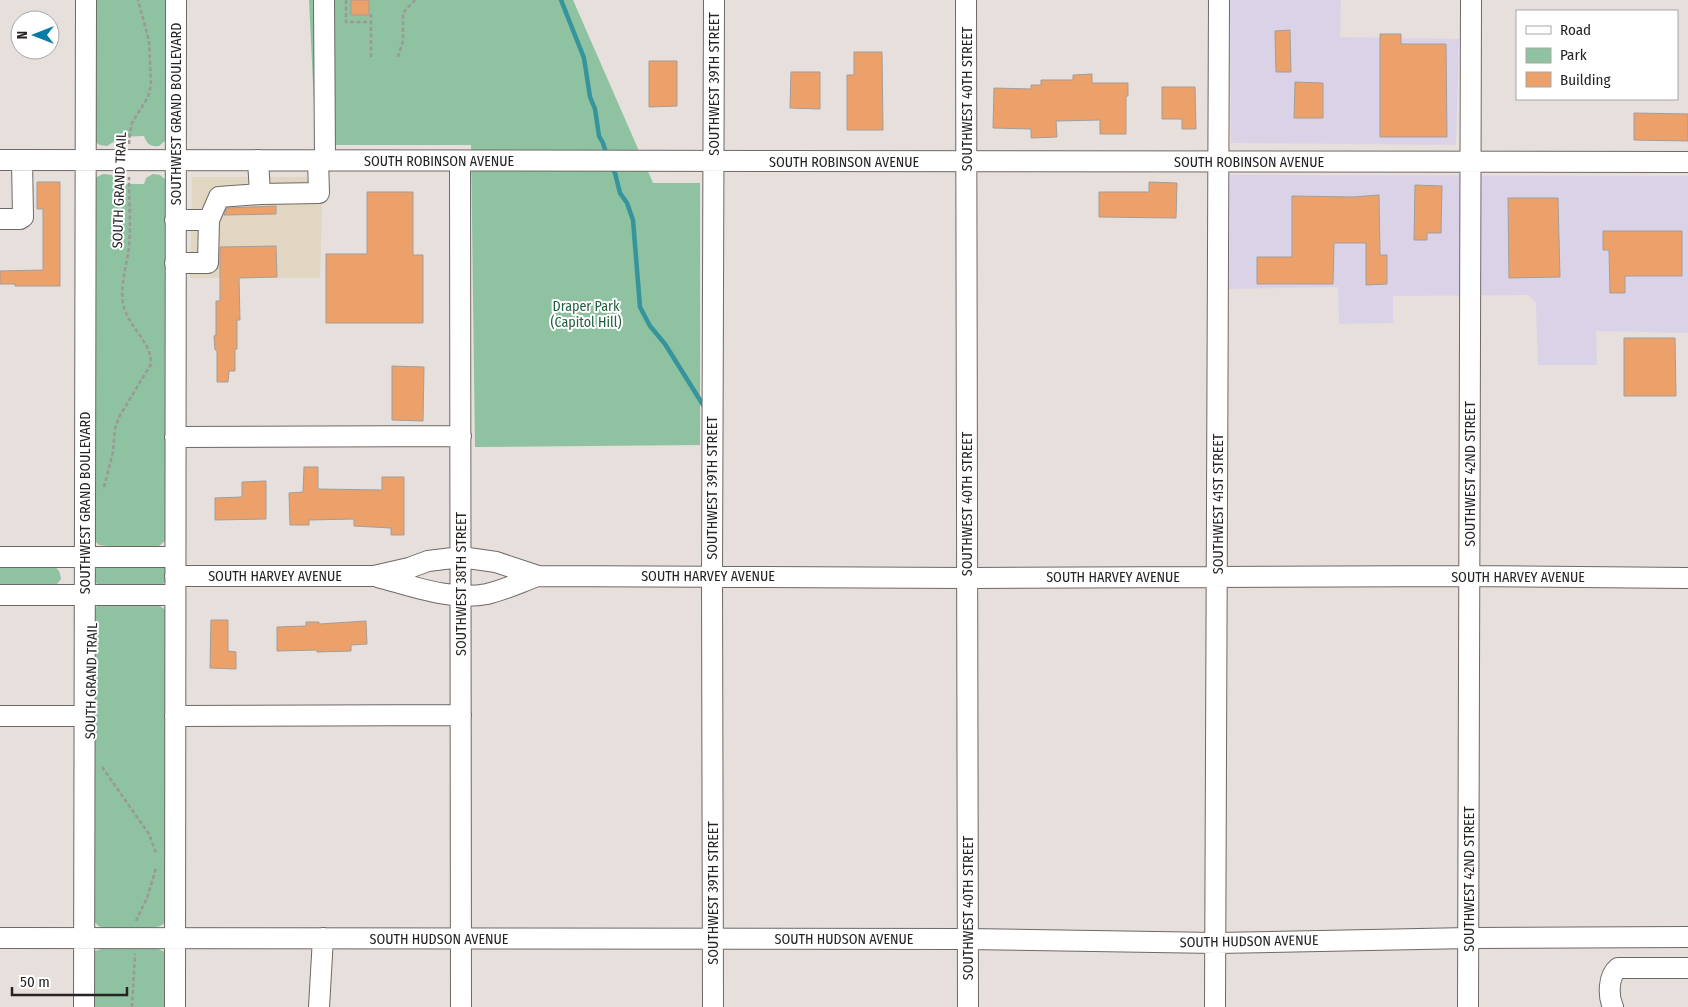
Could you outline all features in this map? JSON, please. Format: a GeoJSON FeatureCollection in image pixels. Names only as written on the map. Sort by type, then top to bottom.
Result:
{"type":"FeatureCollection","features":[{"type":"Feature","properties":{"kind":"street","name":"SOUTHWEST GRAND BOULEVARD"},"geometry":{"type":"LineString","coordinates":[[84,1007],[86,0]]}},
{"type":"Feature","properties":{"kind":"street","name":"SOUTHWEST GRAND BOULEVARD"},"geometry":{"type":"LineString","coordinates":[[175,1007],[176,0]]}},
{"type":"Feature","properties":{"kind":"street"},"geometry":{"type":"LineString","coordinates":[[175,262],[208,262],[209,220],[219,197],[320,193],[324,0]]}},
{"type":"Feature","properties":{"kind":"street","name":"SOUTHWEST 39TH STREET"},"geometry":{"type":"LineString","coordinates":[[713,1007],[714,0]]}},
{"type":"Feature","properties":{"kind":"street","name":"SOUTHWEST 40TH STREET"},"geometry":{"type":"LineString","coordinates":[[966,0],[968,1007]]}},
{"type":"Feature","properties":{"kind":"street","name":"SOUTHWEST 41ST STREET"},"geometry":{"type":"LineString","coordinates":[[1215,1007],[1219,0]]}},
{"type":"Feature","properties":{"kind":"street","name":"SOUTHWEST 42ND STREET"},"geometry":{"type":"LineString","coordinates":[[1468,1007],[1470,0]]}},
{"type":"Feature","properties":{"kind":"street","name":"SOUTH ROBINSON AVENUE"},"geometry":{"type":"LineString","coordinates":[[0,160],[1688,162]]}},
{"type":"Feature","properties":{"kind":"street"},"geometry":{"type":"LineString","coordinates":[[0,219],[20,219],[23,217],[22,160]]}},
{"type":"Feature","properties":{"kind":"street"},"geometry":{"type":"LineString","coordinates":[[258,160],[260,194]]}},
{"type":"Feature","properties":{"kind":"street","name":"SOUTHWEST 38TH STREET"},"geometry":{"type":"LineString","coordinates":[[460,161],[461,1007]]}},
{"type":"Feature","properties":{"kind":"street"},"geometry":{"type":"LineString","coordinates":[[175,220],[209,220]]}},
{"type":"Feature","properties":{"kind":"street"},"geometry":{"type":"LineString","coordinates":[[175,436],[461,436]]}},
{"type":"Feature","properties":{"kind":"street","name":"SOUTH HARVEY AVENUE"},"geometry":{"type":"LineString","coordinates":[[0,557],[84,556],[175,576]]}},
{"type":"Feature","properties":{"kind":"street","name":"SOUTH HARVEY AVENUE"},"geometry":{"type":"LineString","coordinates":[[0,595],[84,595],[175,576],[374,576],[409,568],[428,561],[461,557],[496,562],[538,576],[967,578],[1470,576],[1688,578]]}},
{"type":"Feature","properties":{"kind":"street","name":"SOUTH HARVEY AVENUE"},"geometry":{"type":"LineString","coordinates":[[374,576],[434,592],[487,594],[538,576]]}},
{"type":"Feature","properties":{"kind":"street"},"geometry":{"type":"LineString","coordinates":[[175,716],[461,715]]}},
{"type":"Feature","properties":{"kind":"street"},"geometry":{"type":"LineString","coordinates":[[0,716],[84,716]]}},
{"type":"Feature","properties":{"kind":"street","name":"SOUTH HUDSON AVENUE"},"geometry":{"type":"LineString","coordinates":[[0,938],[968,939],[1216,943],[1469,938],[1688,937]]}},
{"type":"Feature","properties":{"kind":"street"},"geometry":{"type":"LineString","coordinates":[[319,1007],[323,938]]}},
{"type":"Feature","properties":{"kind":"street"},"geometry":{"type":"LineString","coordinates":[[1613,1007],[1610,1000],[1611,979],[1613,972],[1618,968],[1688,968]]}},
{"type":"Feature","properties":{"kind":"path","name":"SOUTH GRAND TRAIL"},"geometry":{"type":"LineString","coordinates":[[103,493],[119,417],[151,364],[152,357],[125,312],[122,277],[129,248],[130,133],[132,123],[148,97],[151,85],[149,40],[138,0]]}},
{"type":"Feature","properties":{"kind":"path"},"geometry":{"type":"LineString","coordinates":[[346,0],[346,22],[372,22]]}},
{"type":"Feature","properties":{"kind":"path"},"geometry":{"type":"LineString","coordinates":[[398,57],[403,40],[403,12],[415,0]]}},
{"type":"Feature","properties":{"kind":"path"},"geometry":{"type":"LineString","coordinates":[[371,57],[372,14]]}},
{"type":"Feature","properties":{"kind":"path"},"geometry":{"type":"LineString","coordinates":[[101,765],[142,822],[156,848],[157,867],[147,898],[136,922],[132,1007]]}},
{"type":"Feature","properties":{"kind":"shaded area"},"geometry":{"type":"Polygon","coordinates":[[[1230,0],[1341,0],[1340,37],[1459,39],[1456,145],[1231,143],[1230,0]]]}},
{"type":"Feature","properties":{"kind":"shaded area"},"geometry":{"type":"Polygon","coordinates":[[[1230,175],[1688,176],[1688,333],[1596,331],[1597,365],[1538,365],[1536,303],[1528,295],[1393,296],[1393,323],[1339,324],[1338,287],[1229,289],[1230,175]]]}},
{"type":"Feature","properties":{"kind":"shaded area"},"geometry":{"type":"Polygon","coordinates":[[[192,177],[323,177],[320,278],[190,278],[192,177]]]}},
{"type":"Feature","properties":{"kind":"green space"},"geometry":{"type":"Polygon","coordinates":[[[93,0],[168,0],[167,139],[159,146],[149,144],[144,136],[116,137],[115,141],[107,146],[95,142],[93,0]]]}},
{"type":"Feature","properties":{"kind":"green space","name":"Draper Park (Capitol Hill)"},"geometry":{"type":"Polygon","coordinates":[[[309,0],[573,0],[653,183],[700,183],[700,445],[475,447],[471,145],[316,145],[309,0]]]}},
{"type":"Feature","properties":{"kind":"green space"},"geometry":{"type":"Polygon","coordinates":[[[103,174],[112,175],[116,184],[144,184],[146,178],[153,174],[160,175],[166,180],[166,540],[159,546],[108,546],[99,545],[94,540],[95,178],[103,174]]]}},
{"type":"Feature","properties":{"kind":"green space"},"geometry":{"type":"Polygon","coordinates":[[[0,565],[51,565],[58,570],[61,579],[57,584],[51,586],[0,586],[0,565]]]}},
{"type":"Feature","properties":{"kind":"green space"},"geometry":{"type":"Polygon","coordinates":[[[163,565],[166,569],[166,581],[156,586],[106,586],[96,583],[93,577],[93,572],[97,566],[163,565]]]}},
{"type":"Feature","properties":{"kind":"green space"},"geometry":{"type":"Polygon","coordinates":[[[107,603],[156,603],[167,611],[166,922],[154,928],[106,929],[93,921],[93,611],[98,605],[107,603]]]}},
{"type":"Feature","properties":{"kind":"green space"},"geometry":{"type":"Polygon","coordinates":[[[105,948],[156,948],[165,952],[168,1007],[91,1007],[93,955],[95,951],[105,948]]]}},
{"type":"Feature","properties":{"kind":"building"},"geometry":{"type":"Polygon","coordinates":[[[351,0],[369,0],[369,15],[351,15],[351,0]]]}},
{"type":"Feature","properties":{"kind":"building"},"geometry":{"type":"Polygon","coordinates":[[[1290,30],[1291,72],[1276,72],[1275,31],[1290,30]]]}},
{"type":"Feature","properties":{"kind":"building"},"geometry":{"type":"Polygon","coordinates":[[[1380,34],[1401,34],[1401,44],[1446,44],[1447,137],[1380,137],[1380,34]]]}},
{"type":"Feature","properties":{"kind":"building"},"geometry":{"type":"Polygon","coordinates":[[[854,52],[882,52],[883,130],[847,130],[847,75],[854,75],[854,52]]]}},
{"type":"Feature","properties":{"kind":"building"},"geometry":{"type":"Polygon","coordinates":[[[649,61],[677,61],[677,106],[649,107],[649,61]]]}},
{"type":"Feature","properties":{"kind":"building"},"geometry":{"type":"Polygon","coordinates":[[[791,72],[820,72],[820,109],[790,108],[791,72]]]}},
{"type":"Feature","properties":{"kind":"building"},"geometry":{"type":"Polygon","coordinates":[[[1092,74],[1092,83],[1128,83],[1126,134],[1100,134],[1100,120],[1056,121],[1057,137],[1031,138],[1031,129],[993,128],[994,88],[1031,89],[1031,85],[1041,85],[1041,80],[1073,80],[1073,75],[1092,74]]]}},
{"type":"Feature","properties":{"kind":"building"},"geometry":{"type":"Polygon","coordinates":[[[1295,82],[1323,83],[1323,118],[1294,118],[1295,82]]]}},
{"type":"Feature","properties":{"kind":"building"},"geometry":{"type":"Polygon","coordinates":[[[1162,87],[1195,87],[1196,129],[1182,129],[1182,119],[1162,119],[1162,87]]]}},
{"type":"Feature","properties":{"kind":"building"},"geometry":{"type":"Polygon","coordinates":[[[1634,113],[1688,114],[1688,141],[1634,140],[1634,113]]]}},
{"type":"Feature","properties":{"kind":"building"},"geometry":{"type":"Polygon","coordinates":[[[37,182],[60,182],[60,286],[0,284],[0,271],[43,270],[43,209],[37,209],[37,182]]]}},
{"type":"Feature","properties":{"kind":"building"},"geometry":{"type":"Polygon","coordinates":[[[1149,182],[1177,183],[1176,218],[1099,217],[1099,192],[1149,192],[1149,182]]]}},
{"type":"Feature","properties":{"kind":"building"},"geometry":{"type":"Polygon","coordinates":[[[1415,185],[1442,186],[1441,233],[1427,233],[1427,240],[1414,240],[1415,185]]]}},
{"type":"Feature","properties":{"kind":"building"},"geometry":{"type":"Polygon","coordinates":[[[367,192],[413,192],[413,255],[423,255],[423,323],[326,323],[326,254],[367,254],[367,192]]]}},
{"type":"Feature","properties":{"kind":"building"},"geometry":{"type":"Polygon","coordinates":[[[1379,195],[1380,255],[1387,255],[1387,284],[1366,285],[1366,243],[1334,243],[1333,284],[1257,284],[1257,257],[1292,257],[1292,196],[1353,197],[1379,195]]]}},
{"type":"Feature","properties":{"kind":"building"},"geometry":{"type":"Polygon","coordinates":[[[1508,198],[1558,198],[1560,277],[1509,278],[1508,198]]]}},
{"type":"Feature","properties":{"kind":"building"},"geometry":{"type":"Polygon","coordinates":[[[276,206],[276,214],[224,215],[227,208],[276,206]]]}},
{"type":"Feature","properties":{"kind":"building"},"geometry":{"type":"Polygon","coordinates":[[[1603,231],[1682,231],[1682,276],[1625,276],[1625,293],[1610,293],[1609,250],[1603,250],[1603,231]]]}},
{"type":"Feature","properties":{"kind":"building"},"geometry":{"type":"Polygon","coordinates":[[[276,246],[277,277],[239,278],[240,320],[237,320],[235,371],[229,371],[228,382],[217,382],[217,350],[215,350],[214,336],[216,335],[216,301],[220,301],[220,247],[276,246]]]}},
{"type":"Feature","properties":{"kind":"building"},"geometry":{"type":"Polygon","coordinates":[[[1624,338],[1675,338],[1676,396],[1624,396],[1624,338]]]}},
{"type":"Feature","properties":{"kind":"building"},"geometry":{"type":"Polygon","coordinates":[[[392,366],[424,367],[423,421],[392,420],[392,366]]]}},
{"type":"Feature","properties":{"kind":"building"},"geometry":{"type":"Polygon","coordinates":[[[304,467],[318,467],[318,489],[382,490],[382,477],[404,477],[404,535],[391,535],[391,528],[354,526],[354,519],[309,520],[309,525],[290,525],[289,493],[303,492],[304,467]]]}},
{"type":"Feature","properties":{"kind":"building"},"geometry":{"type":"Polygon","coordinates":[[[266,481],[266,519],[215,520],[215,498],[242,497],[242,482],[266,481]]]}},
{"type":"Feature","properties":{"kind":"building"},"geometry":{"type":"Polygon","coordinates":[[[211,620],[228,620],[228,651],[236,652],[236,669],[210,668],[211,620]]]}},
{"type":"Feature","properties":{"kind":"building"},"geometry":{"type":"Polygon","coordinates":[[[366,621],[367,644],[351,645],[351,651],[277,651],[277,627],[306,626],[306,622],[319,622],[319,624],[366,621]]]}},
{"type":"Feature","properties":{"kind":"waterway"},"geometry":{"type":"LineString","coordinates":[[561,0],[584,58],[599,136],[607,156]]}},
{"type":"Feature","properties":{"kind":"waterway"},"geometry":{"type":"LineString","coordinates":[[610,166],[615,173],[620,193],[627,203],[633,220],[640,307],[650,326],[665,344],[705,408]]}}]}
